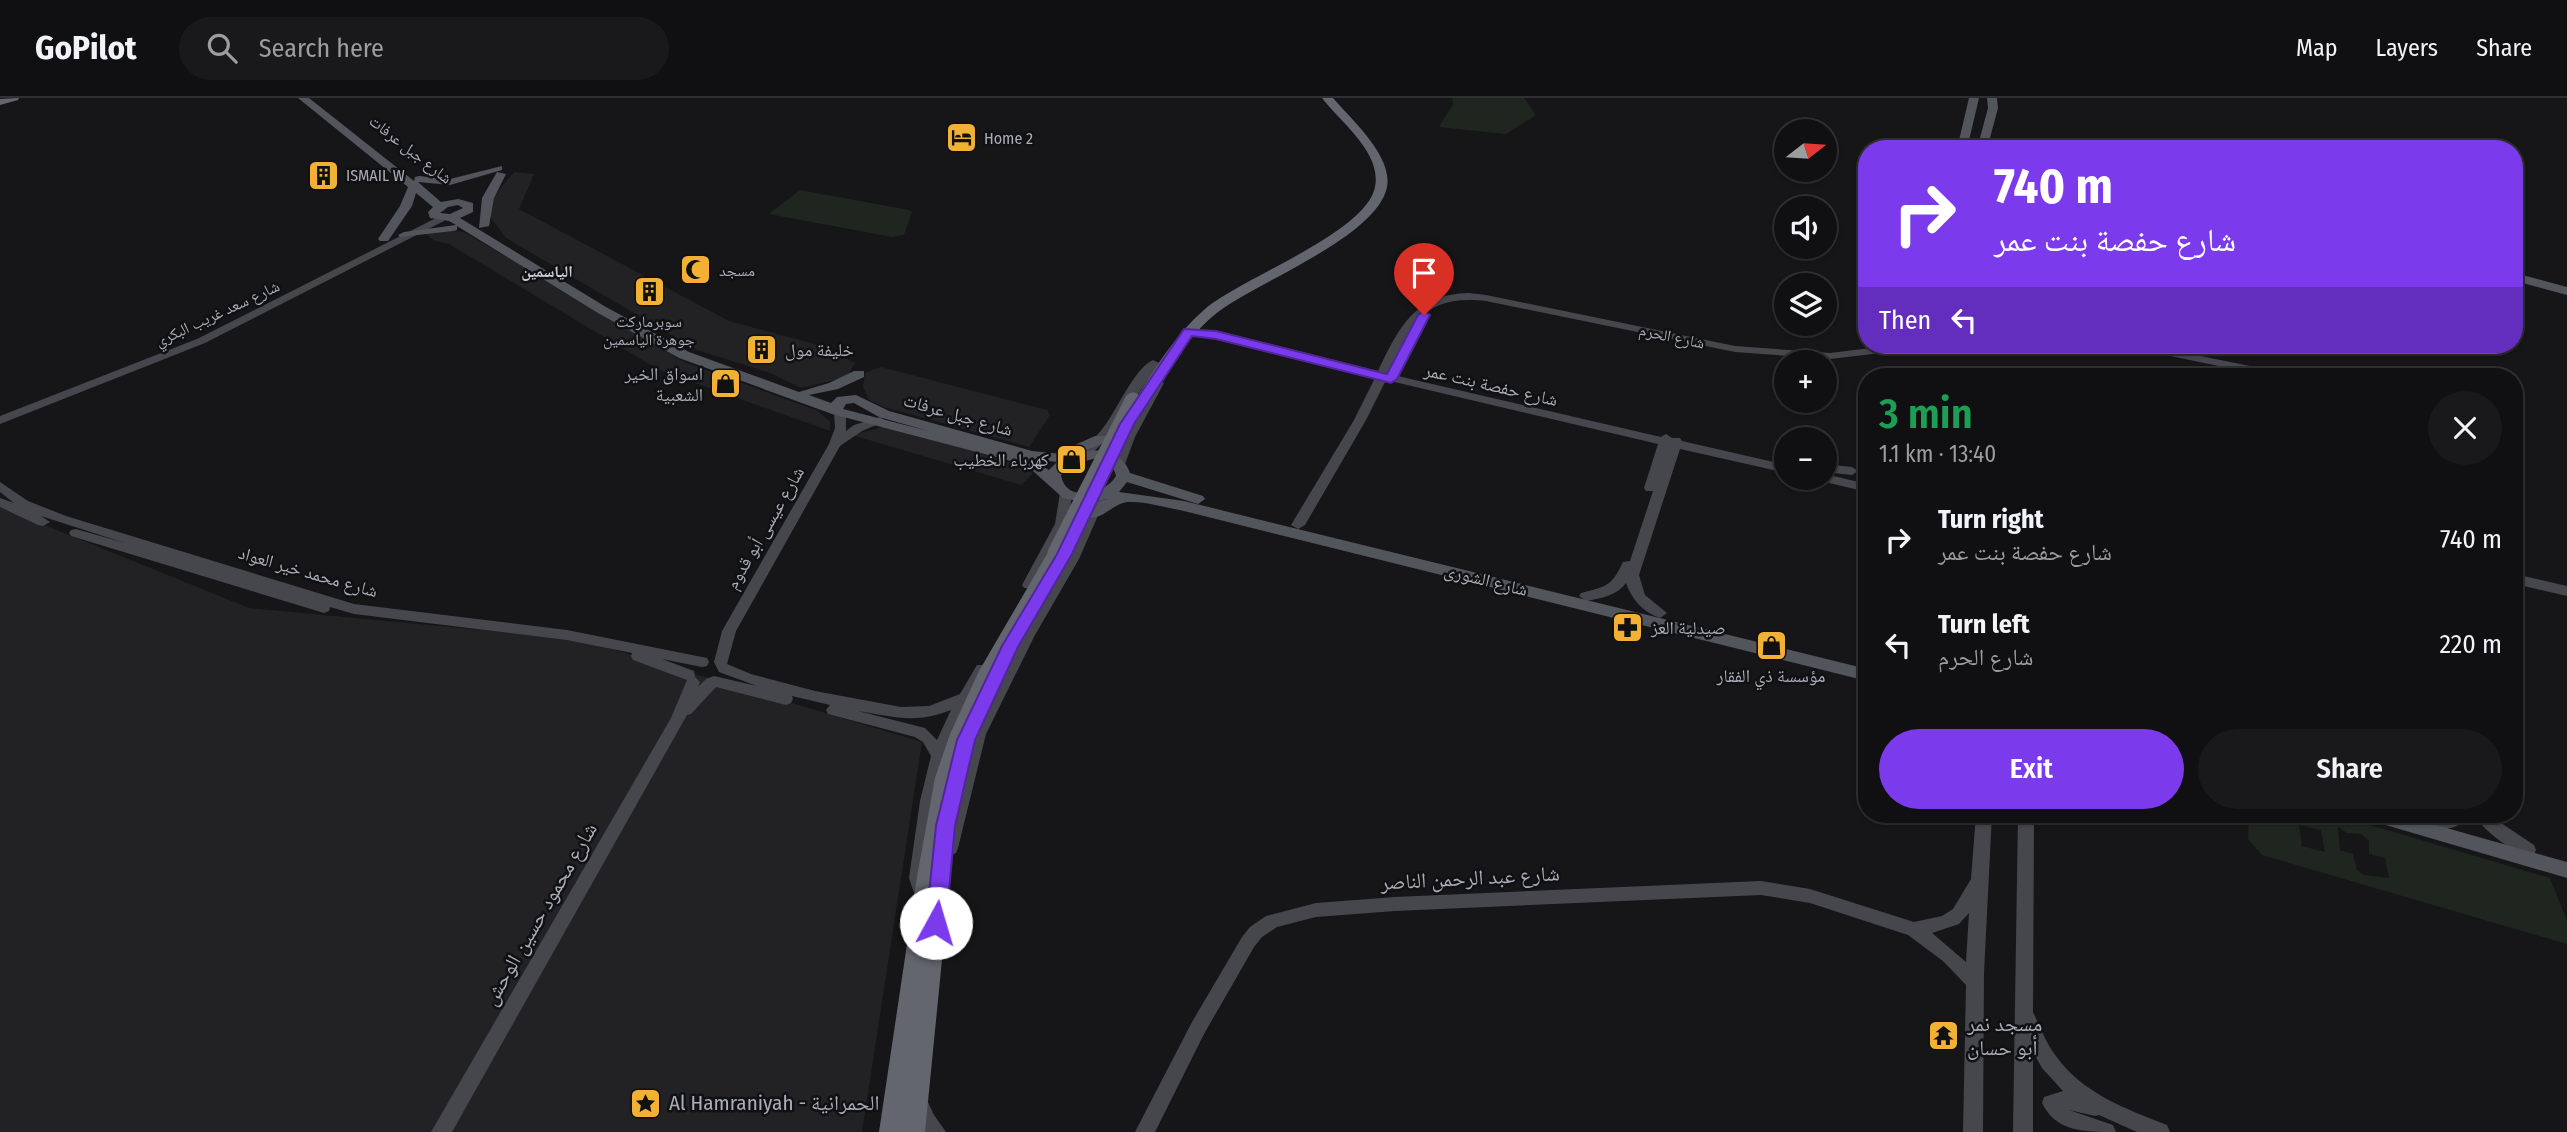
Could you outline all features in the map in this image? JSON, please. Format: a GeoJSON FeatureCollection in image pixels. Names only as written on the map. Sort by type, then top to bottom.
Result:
{"type":"FeatureCollection","features":[{"type":"Feature","properties":{"kind":"highway"},"geometry":{"type":"LineString","coordinates":[[0,103],[16,98]]}},
{"type":"Feature","properties":{"kind":"highway"},"geometry":{"type":"LineString","coordinates":[[913,1132],[946,826],[966,740],[1010,646],[1137,402],[1189,317],[1204,303],[1312,242],[1358,207],[1366,196],[1369,177],[1365,162],[1315,98]]}},
{"type":"Feature","properties":{"kind":"highway"},"geometry":{"type":"LineString","coordinates":[[1158,365],[1200,320],[1226,299],[1350,226],[1376,200],[1381,184],[1377,163],[1327,98]]}},
{"type":"Feature","properties":{"kind":"highway"},"geometry":{"type":"LineString","coordinates":[[891,1132],[924,894],[940,800],[959,734],[988,671],[1060,553]]}},
{"type":"Feature","properties":{"kind":"main road","name":"شارع جبل عرفات"},"geometry":{"type":"LineString","coordinates":[[303,98],[416,182]]}},
{"type":"Feature","properties":{"kind":"main road","name":"شارع جبل عرفات"},"geometry":{"type":"LineString","coordinates":[[316,98],[416,182],[443,212],[478,228],[678,345],[720,363],[805,392],[839,408]]}},
{"type":"Feature","properties":{"kind":"main road"},"geometry":{"type":"LineString","coordinates":[[1964,140],[1974,98]]}},
{"type":"Feature","properties":{"kind":"main road"},"geometry":{"type":"LineString","coordinates":[[1984,140],[1993,108],[1992,98]]}},
{"type":"Feature","properties":{"kind":"main road"},"geometry":{"type":"LineString","coordinates":[[384,239],[406,206],[416,182],[450,182],[500,171],[478,228],[437,228],[404,235]]}},
{"type":"Feature","properties":{"kind":"main road","name":"شارع جبل عرفات"},"geometry":{"type":"LineString","coordinates":[[443,212],[466,213],[478,228],[602,310],[684,355],[880,421],[1016,458],[1041,461],[1076,457]]}},
{"type":"Feature","properties":{"kind":"main road"},"geometry":{"type":"LineString","coordinates":[[2523,278],[2567,291]]}},
{"type":"Feature","properties":{"kind":"main road"},"geometry":{"type":"LineString","coordinates":[[2523,288],[2567,300]]}},
{"type":"Feature","properties":{"kind":"main road"},"geometry":{"type":"LineString","coordinates":[[805,392],[833,386],[859,374]]}},
{"type":"Feature","properties":{"kind":"main road","name":"شارع جبل عرفات"},"geometry":{"type":"LineString","coordinates":[[839,408],[856,399],[884,414],[1041,461],[1061,488]]}},
{"type":"Feature","properties":{"kind":"main road"},"geometry":{"type":"LineString","coordinates":[[1041,461],[1070,452],[1102,437]]}},
{"type":"Feature","properties":{"kind":"main road"},"geometry":{"type":"LineString","coordinates":[[1076,457],[1110,457],[1121,470],[1117,487],[1102,495],[1083,498],[1061,488],[1055,474],[1076,457]]}},
{"type":"Feature","properties":{"kind":"main road","name":"شارع الشورى"},"geometry":{"type":"LineString","coordinates":[[1121,470],[1140,494],[1858,673]]}},
{"type":"Feature","properties":{"kind":"main road"},"geometry":{"type":"LineString","coordinates":[[1091,518],[1104,505],[1140,494]]}},
{"type":"Feature","properties":{"kind":"main road","name":"شارع الشورى"},"geometry":{"type":"LineString","coordinates":[[1102,495],[1140,494],[1301,526],[1858,663]]}},
{"type":"Feature","properties":{"kind":"main road"},"geometry":{"type":"LineString","coordinates":[[2403,823],[2567,870]]}},
{"type":"Feature","properties":{"kind":"main road"},"geometry":{"type":"LineString","coordinates":[[2435,823],[2567,861]]}},
{"type":"Feature","properties":{"kind":"street","name":"شارع سعد غريب البكري"},"geometry":{"type":"LineString","coordinates":[[0,420],[201,341],[443,212]]}},
{"type":"Feature","properties":{"kind":"street","name":"شارع سعد غريب البكري"},"geometry":{"type":"LineString","coordinates":[[0,414],[201,334],[384,239],[443,212]]}},
{"type":"Feature","properties":{"kind":"street","name":"شارع الحرم"},"geometry":{"type":"LineString","coordinates":[[1301,526],[1425,308],[1451,298],[1479,297],[1735,349],[1806,356],[1858,353]]}},
{"type":"Feature","properties":{"kind":"street","name":"شارع حفصة بنت عمر"},"geometry":{"type":"LineString","coordinates":[[1200,320],[1217,332],[1273,348],[1774,464]]}},
{"type":"Feature","properties":{"kind":"street","name":"شارع حفصة بنت عمر"},"geometry":{"type":"LineString","coordinates":[[1189,332],[1216,335],[1388,375]]}},
{"type":"Feature","properties":{"kind":"street"},"geometry":{"type":"LineString","coordinates":[[2176,354],[2245,368]]}},
{"type":"Feature","properties":{"kind":"street"},"geometry":{"type":"LineString","coordinates":[[1076,457],[1102,437],[1137,382],[1158,365]]}},
{"type":"Feature","properties":{"kind":"street"},"geometry":{"type":"LineString","coordinates":[[1121,470],[1129,437],[1156,387],[1158,365]]}},
{"type":"Feature","properties":{"kind":"street","name":"شارع عيسى أبو قدوم"},"geometry":{"type":"LineString","coordinates":[[691,678],[729,631],[835,444],[841,428],[839,408]]}},
{"type":"Feature","properties":{"kind":"street","name":"شارع عيسى أبو قدوم"},"geometry":{"type":"LineString","coordinates":[[835,444],[858,428],[880,421]]}},
{"type":"Feature","properties":{"kind":"street"},"geometry":{"type":"LineString","coordinates":[[1102,437],[1112,445],[1129,437]]}},
{"type":"Feature","properties":{"kind":"street"},"geometry":{"type":"LineString","coordinates":[[1586,596],[1608,592],[1622,581],[1670,442]]}},
{"type":"Feature","properties":{"kind":"street"},"geometry":{"type":"LineString","coordinates":[[1660,613],[1639,599],[1633,587],[1632,575],[1670,442]]}},
{"type":"Feature","properties":{"kind":"street"},"geometry":{"type":"LineString","coordinates":[[1837,469],[1852,471]]}},
{"type":"Feature","properties":{"kind":"street"},"geometry":{"type":"LineString","coordinates":[[1837,479],[1858,484]]}},
{"type":"Feature","properties":{"kind":"street","name":"شارع محمد خير العواد"},"geometry":{"type":"LineString","coordinates":[[0,486],[23,503],[61,519],[346,607],[416,618],[567,635],[723,665]]}},
{"type":"Feature","properties":{"kind":"street"},"geometry":{"type":"LineString","coordinates":[[924,894],[918,888],[917,878],[931,788],[939,756],[965,698],[1055,540],[1065,513],[1061,488]]}},
{"type":"Feature","properties":{"kind":"street"},"geometry":{"type":"LineString","coordinates":[[941,872],[951,844],[969,760],[982,724],[1102,495]]}},
{"type":"Feature","properties":{"kind":"street","name":"شارع محمد خير العواد"},"geometry":{"type":"LineString","coordinates":[[0,502],[38,521],[131,552],[332,611],[384,620],[577,640],[634,654],[691,678]]}},
{"type":"Feature","properties":{"kind":"street"},"geometry":{"type":"LineString","coordinates":[[1065,513],[1083,508],[1091,518]]}},
{"type":"Feature","properties":{"kind":"street"},"geometry":{"type":"LineString","coordinates":[[2523,581],[2567,591]]}},
{"type":"Feature","properties":{"kind":"street","name":"شارع عيسى أبو قدوم"},"geometry":{"type":"LineString","coordinates":[[723,665],[729,631]]}},
{"type":"Feature","properties":{"kind":"street"},"geometry":{"type":"LineString","coordinates":[[723,665],[747,678],[815,697],[901,713],[930,712],[965,698]]}},
{"type":"Feature","properties":{"kind":"street","name":"شارع محمود حسين الوحش"},"geometry":{"type":"LineString","coordinates":[[678,719],[722,675],[723,665]]}},
{"type":"Feature","properties":{"kind":"street"},"geometry":{"type":"LineString","coordinates":[[691,678],[701,684],[713,682],[920,732],[928,738],[939,756]]}},
{"type":"Feature","properties":{"kind":"street","name":"شارع محمود حسين الوحش"},"geometry":{"type":"LineString","coordinates":[[441,1132],[678,719],[691,678]]}},
{"type":"Feature","properties":{"kind":"street"},"geometry":{"type":"LineString","coordinates":[[920,732],[929,730],[935,724],[935,716],[930,712]]}},
{"type":"Feature","properties":{"kind":"street"},"geometry":{"type":"LineString","coordinates":[[1973,1132],[1978,877],[1983,823]]}},
{"type":"Feature","properties":{"kind":"street"},"geometry":{"type":"LineString","coordinates":[[2023,1132],[2022,1003],[2026,823]]}},
{"type":"Feature","properties":{"kind":"street"},"geometry":{"type":"LineString","coordinates":[[2490,823],[2528,850]]}},
{"type":"Feature","properties":{"kind":"street"},"geometry":{"type":"LineString","coordinates":[[1914,929],[1956,918],[1963,912],[1978,877]]}},
{"type":"Feature","properties":{"kind":"street","name":"شارع عبد الرحمن الناصر"},"geometry":{"type":"LineString","coordinates":[[1144,1132],[1198,1028],[1248,942],[1256,932],[1284,917],[1316,911],[1395,904],[1761,888],[1810,896],[1914,929],[1942,950],[1975,983]]}},
{"type":"Feature","properties":{"kind":"street"},"geometry":{"type":"LineString","coordinates":[[2022,1003],[2036,1045],[2048,1062],[2062,1079],[2103,1109]]}},
{"type":"Feature","properties":{"kind":"street"},"geometry":{"type":"LineString","coordinates":[[917,1100],[927,1122],[936,1132]]}},
{"type":"Feature","properties":{"kind":"street"},"geometry":{"type":"LineString","coordinates":[[2105,1132],[2062,1117],[2055,1112],[2051,1103],[2064,1100],[2103,1109],[2160,1132]]}},
{"type":"Feature","properties":{"kind":"shaded area"},"geometry":{"type":"Polygon","coordinates":[[[1452,98],[1524,98],[1536,115],[1506,134],[1439,127],[1453,104],[1452,98]]]}},
{"type":"Feature","properties":{"kind":"shaded area"},"geometry":{"type":"Polygon","coordinates":[[[514,172],[534,174],[519,209],[729,321],[818,345],[855,363],[847,377],[801,388],[770,373],[697,350],[506,238],[489,215],[494,196],[514,172]]]}},
{"type":"Feature","properties":{"kind":"shaded area"},"geometry":{"type":"Polygon","coordinates":[[[800,190],[912,212],[904,235],[892,237],[769,214],[800,190]]]}},
{"type":"Feature","properties":{"kind":"shaded area"},"geometry":{"type":"Polygon","coordinates":[[[450,229],[466,233],[682,361],[818,411],[830,422],[830,431],[659,370],[449,244],[435,241],[424,233],[450,229]]]}},
{"type":"Feature","properties":{"kind":"shaded area"},"geometry":{"type":"Polygon","coordinates":[[[881,367],[1047,410],[1050,415],[1029,447],[884,407],[869,400],[863,387],[865,373],[881,367]]]}},
{"type":"Feature","properties":{"kind":"shaded area"},"geometry":{"type":"Polygon","coordinates":[[[890,425],[1015,464],[1033,473],[1021,485],[852,435],[890,425]]]}},
{"type":"Feature","properties":{"kind":"shaded area"},"geometry":{"type":"Polygon","coordinates":[[[0,507],[249,608],[578,639],[922,742],[862,1132],[0,1132],[0,507]]]}},
{"type":"Feature","properties":{"kind":"shaded area"},"geometry":{"type":"Polygon","coordinates":[[[2249,823],[2364,823],[2550,878],[2567,921],[2567,944],[2262,855],[2248,839],[2249,823]],[[2299,825],[2302,846],[2325,852],[2321,830],[2299,825]],[[2338,827],[2340,850],[2353,854],[2357,870],[2364,875],[2389,878],[2385,858],[2369,854],[2369,841],[2361,834],[2347,833],[2338,827]]]}},
{"type":"Feature","properties":{"kind":"place","name":"Home 2"},"geometry":{"type":"Point","coordinates":[961,138]}},
{"type":"Feature","properties":{"kind":"place","name":"ISMAIL W"},"geometry":{"type":"Point","coordinates":[323,175]}},
{"type":"Feature","properties":{"kind":"place","name":"مسجد"},"geometry":{"type":"Point","coordinates":[696,270]}},
{"type":"Feature","properties":{"kind":"place","name":"سوبرماركت جوهرة الياسمين"},"geometry":{"type":"Point","coordinates":[649,292]}},
{"type":"Feature","properties":{"kind":"place","name":"خليفة مول"},"geometry":{"type":"Point","coordinates":[762,350]}},
{"type":"Feature","properties":{"kind":"place","name":"اسواق الخير الشعبية"},"geometry":{"type":"Point","coordinates":[726,384]}},
{"type":"Feature","properties":{"kind":"place","name":"كهرباء الخطيب"},"geometry":{"type":"Point","coordinates":[1072,460]}},
{"type":"Feature","properties":{"kind":"place","name":"صيدلية العز"},"geometry":{"type":"Point","coordinates":[1628,628]}},
{"type":"Feature","properties":{"kind":"place","name":"مؤسسة ذي الفقار"},"geometry":{"type":"Point","coordinates":[1771,645]}},
{"type":"Feature","properties":{"kind":"place","name":"مسجد نمر أبو حسان"},"geometry":{"type":"Point","coordinates":[1944,1036]}},
{"type":"Feature","properties":{"kind":"place","name":"Al Hamraniyah - الحمرانية"},"geometry":{"type":"Point","coordinates":[646,1103]}},
{"type":"Feature","properties":{"kind":"district","name":"الياسمين"},"geometry":{"type":"Point","coordinates":[547,271]}},
{"type":"Feature","properties":{"kind":"route"},"geometry":{"type":"LineString","coordinates":[[936,923],[946,826],[966,740],[1010,646],[1065,554],[1127,424],[1189,332],[1216,335],[1271,351],[1336,364],[1391,379],[1424,315]]}}]}
